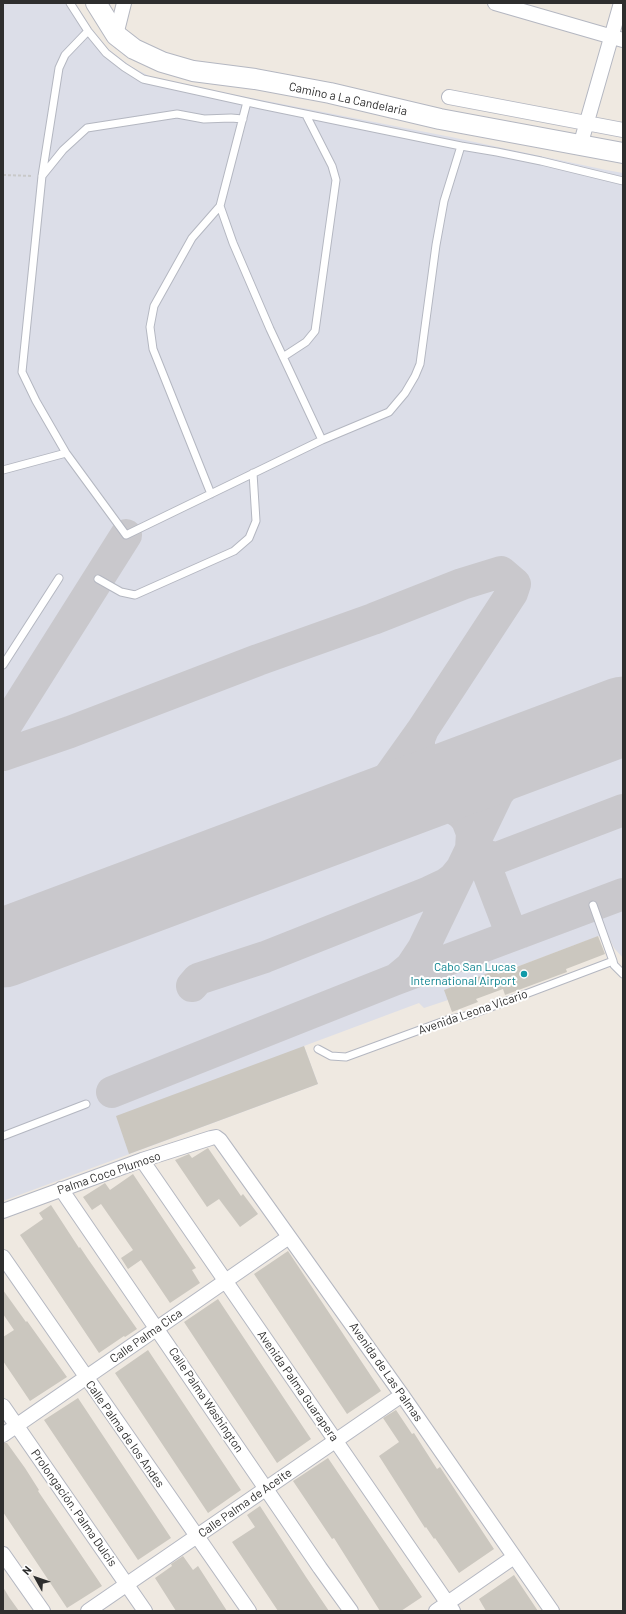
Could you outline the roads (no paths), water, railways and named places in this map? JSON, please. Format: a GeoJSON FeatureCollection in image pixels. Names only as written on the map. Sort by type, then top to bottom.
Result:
{"type":"FeatureCollection","features":[{"type":"Feature","properties":{"kind":"street","name":"Camino a La Candelaria"},"geometry":{"type":"LineString","coordinates":[[96,3],[116,35],[134,49],[162,62],[193,71],[255,79],[330,93],[440,119],[623,153]]}},
{"type":"Feature","properties":{"kind":"street"},"geometry":{"type":"LineString","coordinates":[[116,35],[124,3]]}},
{"type":"Feature","properties":{"kind":"street"},"geometry":{"type":"LineString","coordinates":[[495,3],[524,7],[617,39]]}},
{"type":"Feature","properties":{"kind":"street"},"geometry":{"type":"LineString","coordinates":[[580,146],[617,39],[621,3]]}},
{"type":"Feature","properties":{"kind":"street"},"geometry":{"type":"LineString","coordinates":[[449,98],[623,130]]}},
{"type":"Feature","properties":{"kind":"street","name":"Palma Coco Plumoso"},"geometry":{"type":"LineString","coordinates":[[3,1211],[142,1160],[216,1137]]}},
{"type":"Feature","properties":{"kind":"street","name":"Avenida de Las Palmas"},"geometry":{"type":"LineString","coordinates":[[216,1137],[220,1140],[402,1395],[552,1611]]}},
{"type":"Feature","properties":{"kind":"street","name":"Avenida Palma Guarapera"},"geometry":{"type":"LineString","coordinates":[[142,1160],[336,1440],[446,1608]]}},
{"type":"Feature","properties":{"kind":"street","name":"Calle Palma Washington"},"geometry":{"type":"LineString","coordinates":[[61,1189],[351,1611]]}},
{"type":"Feature","properties":{"kind":"street","name":"Calle Palma Cica"},"geometry":{"type":"LineString","coordinates":[[3,1435],[289,1237]]}},
{"type":"Feature","properties":{"kind":"street","name":"Calle Palma de los Andes"},"geometry":{"type":"LineString","coordinates":[[3,1257],[196,1537],[249,1611]]}},
{"type":"Feature","properties":{"kind":"street","name":"Calle Palma de Aceite"},"geometry":{"type":"LineString","coordinates":[[88,1611],[402,1395]]}},
{"type":"Feature","properties":{"kind":"street","name":"Prolongación. Palma Dulcis"},"geometry":{"type":"LineString","coordinates":[[3,1406],[145,1611]]}},
{"type":"Feature","properties":{"kind":"street"},"geometry":{"type":"LineString","coordinates":[[3,1554],[43,1611]]}},
{"type":"Feature","properties":{"kind":"street"},"geometry":{"type":"LineString","coordinates":[[446,1608],[514,1557]]}},
{"type":"Feature","properties":{"kind":"lane"},"geometry":{"type":"LineString","coordinates":[[70,3],[88,31],[106,53],[143,79],[306,115],[541,161],[623,181]]}},
{"type":"Feature","properties":{"kind":"lane"},"geometry":{"type":"LineString","coordinates":[[88,31],[65,56],[59,68],[42,176],[22,372],[36,401],[66,454],[126,534],[322,440],[389,412],[405,392],[415,376],[420,364],[435,252],[444,201],[461,146]]}},
{"type":"Feature","properties":{"kind":"lane"},"geometry":{"type":"LineString","coordinates":[[211,494],[153,349],[150,327],[154,306],[192,238],[220,206],[247,102]]}},
{"type":"Feature","properties":{"kind":"lane"},"geometry":{"type":"LineString","coordinates":[[42,176],[63,150],[87,128],[177,114],[204,119],[243,119]]}},
{"type":"Feature","properties":{"kind":"lane"},"geometry":{"type":"LineString","coordinates":[[283,357],[306,342],[315,331],[336,180],[332,166],[306,115]]}},
{"type":"Feature","properties":{"kind":"lane"},"geometry":{"type":"LineString","coordinates":[[220,206],[233,243],[283,357],[322,440]]}},
{"type":"Feature","properties":{"kind":"lane"},"geometry":{"type":"LineString","coordinates":[[3,470],[66,454]]}},
{"type":"Feature","properties":{"kind":"lane"},"geometry":{"type":"LineString","coordinates":[[98,579],[121,592],[135,595],[234,551],[249,538],[256,521],[253,473]]}},
{"type":"Feature","properties":{"kind":"lane"},"geometry":{"type":"LineString","coordinates":[[3,665],[59,578]]}},
{"type":"Feature","properties":{"kind":"lane"},"geometry":{"type":"LineString","coordinates":[[593,905],[614,966],[623,974]]}},
{"type":"Feature","properties":{"kind":"lane","name":"Avenida Leona Vicario"},"geometry":{"type":"LineString","coordinates":[[318,1049],[331,1056],[346,1057],[447,1020],[470,1015],[613,961]]}},
{"type":"Feature","properties":{"kind":"lane"},"geometry":{"type":"LineString","coordinates":[[3,1136],[86,1104]]}},
{"type":"Feature","properties":{"kind":"place","name":"Cabo San Lucas International Airport"},"geometry":{"type":"Point","coordinates":[524,974]}}]}
